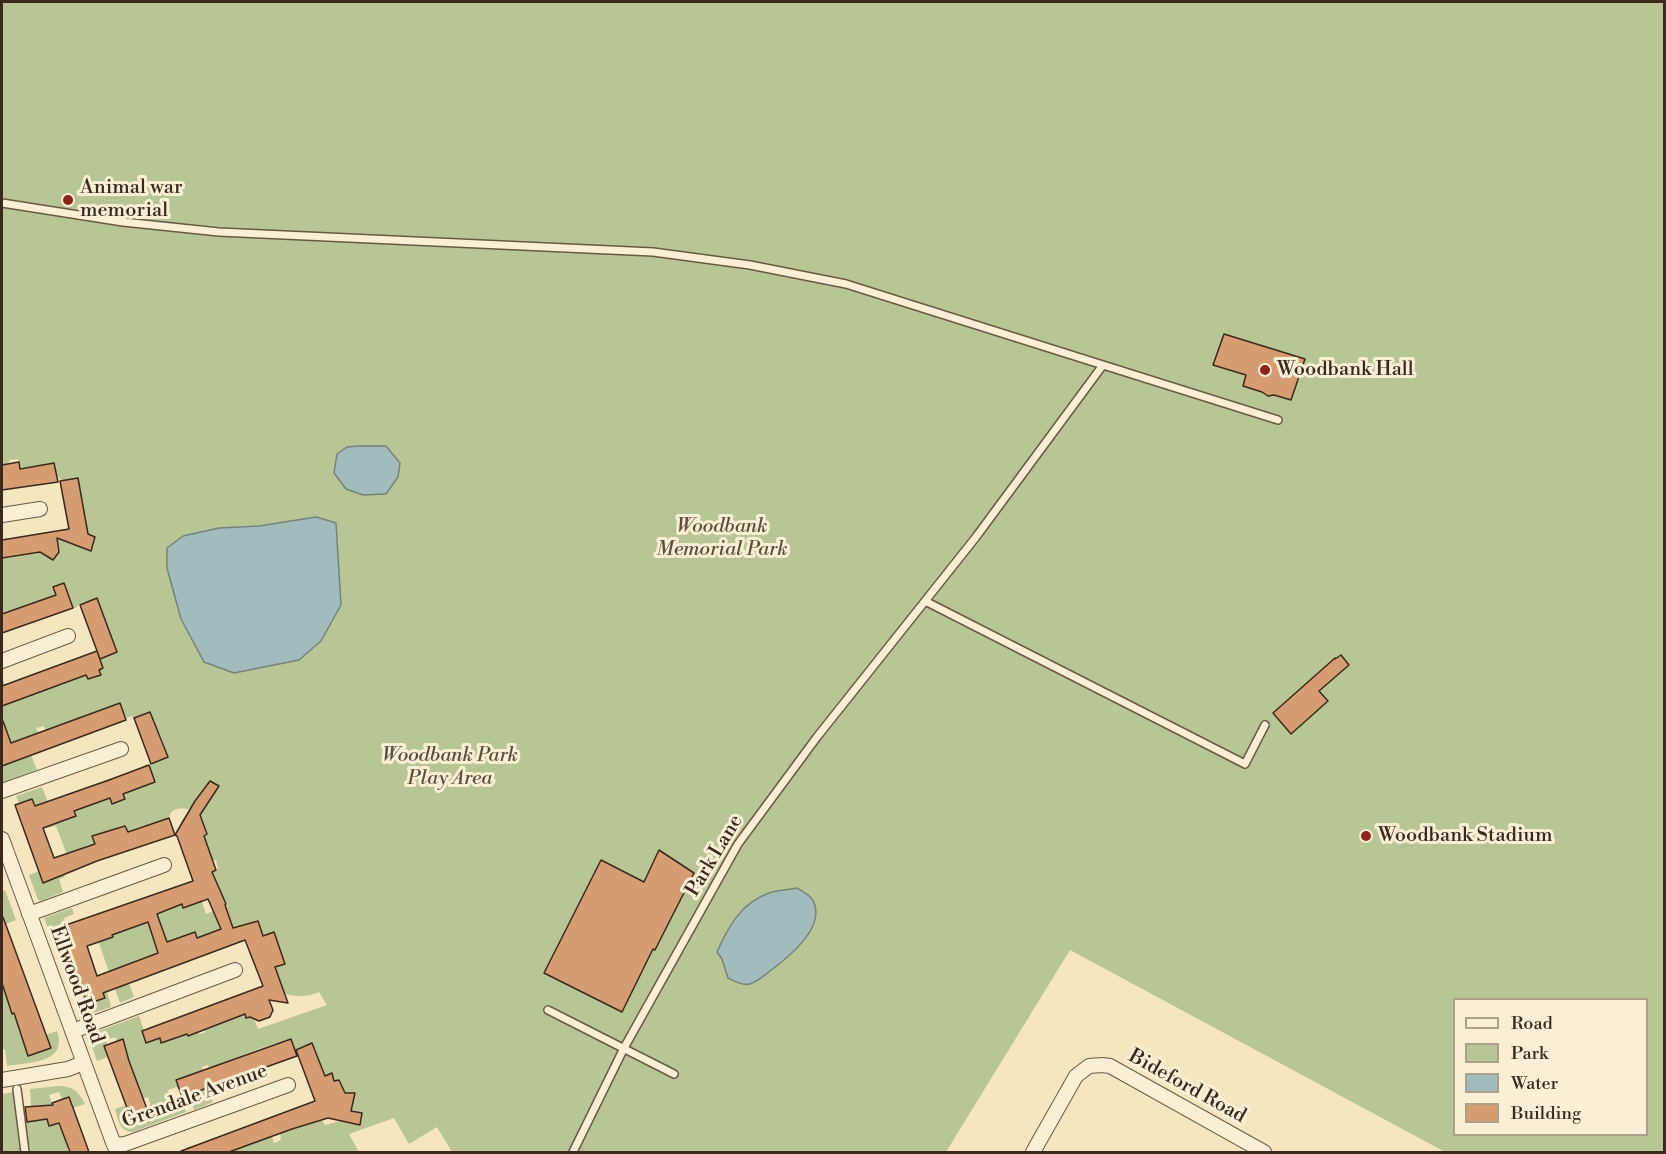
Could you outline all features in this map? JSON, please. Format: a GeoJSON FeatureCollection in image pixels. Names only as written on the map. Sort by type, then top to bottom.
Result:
{"type":"FeatureCollection","features":[{"type":"Feature","properties":{"kind":"street"},"geometry":{"type":"LineString","coordinates":[[2,515],[40,509]]}},
{"type":"Feature","properties":{"kind":"street"},"geometry":{"type":"LineString","coordinates":[[2,661],[69,636]]}},
{"type":"Feature","properties":{"kind":"street"},"geometry":{"type":"LineString","coordinates":[[2,791],[121,749]]}},
{"type":"Feature","properties":{"kind":"street","name":"Ellwood Road"},"geometry":{"type":"LineString","coordinates":[[2,839],[114,1145]]}},
{"type":"Feature","properties":{"kind":"street"},"geometry":{"type":"LineString","coordinates":[[29,914],[164,865]]}},
{"type":"Feature","properties":{"kind":"street"},"geometry":{"type":"LineString","coordinates":[[73,1031],[235,969]]}},
{"type":"Feature","properties":{"kind":"street"},"geometry":{"type":"LineString","coordinates":[[2,1080],[68,1069],[83,1063]]}},
{"type":"Feature","properties":{"kind":"street","name":"Bideford Road"},"geometry":{"type":"LineString","coordinates":[[1033,1152],[1076,1076],[1089,1066],[1102,1065],[1110,1066],[1264,1152]]}},
{"type":"Feature","properties":{"kind":"street","name":"Grendale Avenue"},"geometry":{"type":"LineString","coordinates":[[114,1145],[125,1144],[288,1085]]}},
{"type":"Feature","properties":{"kind":"lane"},"geometry":{"type":"LineString","coordinates":[[2,202],[123,222],[219,232],[653,252],[750,265],[846,284],[1278,420]]}},
{"type":"Feature","properties":{"kind":"lane","name":"Park Lane"},"geometry":{"type":"LineString","coordinates":[[573,1152],[624,1048],[738,844],[817,737],[976,537],[1103,365]]}},
{"type":"Feature","properties":{"kind":"lane"},"geometry":{"type":"LineString","coordinates":[[925,601],[1245,764],[1265,725]]}},
{"type":"Feature","properties":{"kind":"lane"},"geometry":{"type":"LineString","coordinates":[[548,1010],[674,1074]]}},
{"type":"Feature","properties":{"kind":"lane"},"geometry":{"type":"LineString","coordinates":[[17,1089],[25,1152]]}},
{"type":"Feature","properties":{"kind":"green space","name":"Woodbank Memorial Park"},"geometry":{"type":"Polygon","coordinates":[[[2,2],[1664,2],[1664,1152],[1445,1152],[1070,950],[946,1152],[452,1152],[437,1127],[409,1144],[394,1118],[349,1134],[359,1152],[229,1152],[272,1136],[274,1143],[281,1140],[280,1133],[313,1121],[314,1123],[322,1120],[325,1125],[340,1121],[360,1125],[362,1113],[351,1111],[354,1093],[339,1093],[343,1090],[340,1080],[334,1081],[331,1074],[325,1076],[312,1044],[306,1046],[307,1051],[295,1054],[291,1058],[294,1047],[290,1039],[213,1067],[209,1068],[208,1065],[202,1067],[203,1071],[196,1086],[198,1091],[208,1088],[213,1102],[194,1110],[182,1078],[177,1079],[180,1090],[177,1087],[168,1090],[172,1102],[181,1099],[186,1112],[133,1132],[125,1130],[120,1125],[115,1109],[126,1105],[137,1113],[139,1118],[147,1115],[146,1110],[151,1107],[148,1097],[143,1099],[131,1062],[115,1037],[106,1040],[107,1045],[104,1046],[108,1057],[97,1061],[88,1035],[139,1016],[146,1042],[160,1038],[161,1042],[187,1034],[188,1036],[193,1035],[198,1031],[199,1034],[205,1033],[204,1027],[239,1017],[244,1013],[246,1018],[253,1016],[258,1029],[327,1005],[319,992],[298,996],[263,987],[272,983],[282,986],[275,967],[285,963],[274,932],[263,936],[257,921],[241,942],[232,925],[197,938],[195,932],[170,948],[163,932],[153,936],[157,953],[112,970],[118,987],[129,983],[134,997],[120,1003],[90,918],[110,930],[170,910],[181,904],[183,907],[200,897],[206,914],[227,906],[221,892],[212,883],[210,873],[218,869],[216,860],[206,863],[197,838],[207,834],[204,824],[190,819],[180,823],[190,809],[177,809],[170,814],[169,818],[117,836],[92,836],[95,844],[70,853],[69,860],[56,826],[43,829],[32,799],[19,803],[16,796],[42,787],[48,802],[76,816],[74,811],[115,797],[117,802],[125,800],[123,794],[155,782],[152,774],[147,775],[144,767],[146,764],[149,766],[168,757],[150,712],[134,718],[132,716],[126,718],[120,704],[46,731],[44,726],[36,728],[38,733],[31,755],[37,770],[2,783],[2,766],[17,760],[2,716],[2,677],[13,701],[37,695],[38,692],[61,686],[85,675],[88,679],[101,675],[99,670],[103,668],[100,654],[96,652],[105,649],[107,656],[117,652],[105,622],[107,621],[96,599],[73,608],[64,583],[53,587],[56,595],[9,612],[7,610],[2,614],[2,558],[33,553],[35,555],[48,551],[49,557],[54,558],[55,550],[59,549],[57,537],[90,551],[95,537],[77,530],[87,527],[78,479],[62,481],[56,474],[54,463],[20,469],[18,459],[9,460],[9,463],[2,465],[2,2]]]}},
{"type":"Feature","properties":{"kind":"green space"},"geometry":{"type":"Polygon","coordinates":[[[60,863],[65,877],[59,879],[63,892],[41,901],[38,900],[29,875],[60,863]]]}},
{"type":"Feature","properties":{"kind":"green space"},"geometry":{"type":"Polygon","coordinates":[[[5,890],[16,920],[6,924],[2,912],[2,892],[5,890]]]}},
{"type":"Feature","properties":{"kind":"green space"},"geometry":{"type":"Polygon","coordinates":[[[72,908],[74,914],[64,918],[67,927],[50,933],[44,918],[72,908]]]}},
{"type":"Feature","properties":{"kind":"green space"},"geometry":{"type":"Polygon","coordinates":[[[104,980],[111,1007],[81,1017],[75,1002],[85,998],[105,997],[99,982],[104,980]]]}},
{"type":"Feature","properties":{"kind":"green space"},"geometry":{"type":"Polygon","coordinates":[[[2,983],[14,1000],[8,1003],[12,1014],[34,1006],[24,1043],[28,1056],[51,1048],[46,1035],[57,1031],[59,1042],[52,1056],[35,1062],[7,1066],[5,1049],[2,1050],[2,983]]]}},
{"type":"Feature","properties":{"kind":"green space"},"geometry":{"type":"Polygon","coordinates":[[[59,1086],[75,1090],[85,1104],[73,1108],[62,1099],[59,1092],[49,1095],[56,1114],[47,1118],[50,1126],[59,1123],[67,1150],[70,1152],[29,1152],[24,1123],[32,1121],[30,1089],[59,1086]]]}},
{"type":"Feature","properties":{"kind":"green space"},"geometry":{"type":"Polygon","coordinates":[[[14,1092],[21,1152],[2,1152],[2,1094],[14,1092]]]}},
{"type":"Feature","properties":{"kind":"water"},"geometry":{"type":"Polygon","coordinates":[[[386,446],[400,463],[398,477],[386,494],[363,495],[346,489],[334,473],[337,454],[347,447],[386,446]]]}},
{"type":"Feature","properties":{"kind":"water"},"geometry":{"type":"Polygon","coordinates":[[[316,517],[336,523],[341,605],[321,641],[299,660],[234,673],[204,662],[181,619],[167,568],[167,548],[183,536],[219,528],[259,526],[316,517]]]}},
{"type":"Feature","properties":{"kind":"water"},"geometry":{"type":"Polygon","coordinates":[[[797,888],[812,899],[816,909],[815,919],[805,938],[781,962],[753,983],[739,983],[728,978],[722,959],[717,952],[743,909],[759,897],[772,892],[797,888]]]}},
{"type":"Feature","properties":{"kind":"building","name":"Woodbank Hall"},"geometry":{"type":"Polygon","coordinates":[[[1224,334],[1305,359],[1291,400],[1274,395],[1268,396],[1243,386],[1246,375],[1213,365],[1224,334]]]}},
{"type":"Feature","properties":{"kind":"building"},"geometry":{"type":"Polygon","coordinates":[[[19,462],[20,469],[54,463],[58,482],[2,490],[2,465],[19,462]]]}},
{"type":"Feature","properties":{"kind":"building"},"geometry":{"type":"Polygon","coordinates":[[[78,478],[88,534],[95,537],[91,551],[57,538],[59,552],[53,560],[40,552],[2,558],[2,540],[69,529],[60,481],[78,478]]]}},
{"type":"Feature","properties":{"kind":"building"},"geometry":{"type":"Polygon","coordinates":[[[64,583],[73,608],[2,633],[2,614],[56,595],[53,587],[64,583]]]}},
{"type":"Feature","properties":{"kind":"building"},"geometry":{"type":"Polygon","coordinates":[[[97,598],[117,652],[100,659],[80,605],[97,598]]]}},
{"type":"Feature","properties":{"kind":"building"},"geometry":{"type":"Polygon","coordinates":[[[97,651],[103,668],[99,670],[101,675],[88,679],[86,675],[2,706],[2,686],[97,651]]]}},
{"type":"Feature","properties":{"kind":"building"},"geometry":{"type":"Polygon","coordinates":[[[1341,655],[1349,665],[1319,691],[1328,701],[1291,734],[1273,713],[1341,655]]]}},
{"type":"Feature","properties":{"kind":"building"},"geometry":{"type":"Polygon","coordinates":[[[120,703],[126,720],[2,766],[2,721],[11,743],[120,703]]]}},
{"type":"Feature","properties":{"kind":"building"},"geometry":{"type":"Polygon","coordinates":[[[150,712],[168,757],[151,764],[134,718],[150,712]]]}},
{"type":"Feature","properties":{"kind":"building"},"geometry":{"type":"Polygon","coordinates":[[[149,765],[155,782],[123,794],[125,799],[112,804],[110,798],[74,811],[76,816],[43,828],[54,858],[95,844],[92,836],[125,826],[128,832],[169,818],[175,835],[97,861],[43,883],[15,805],[32,799],[35,806],[149,765]]]}},
{"type":"Feature","properties":{"kind":"building"},"geometry":{"type":"Polygon","coordinates":[[[210,781],[219,786],[200,815],[207,834],[204,836],[216,870],[212,872],[226,904],[233,928],[258,921],[263,936],[274,932],[285,964],[275,967],[288,1003],[269,1000],[273,1010],[270,1017],[259,1021],[250,1017],[246,1018],[245,1014],[188,1036],[187,1034],[161,1043],[160,1038],[146,1043],[142,1031],[263,986],[245,940],[103,993],[105,998],[87,1004],[61,929],[67,927],[66,925],[193,881],[175,835],[210,781]],[[208,899],[183,908],[182,904],[157,914],[167,942],[195,932],[197,938],[221,929],[208,899]],[[148,922],[87,946],[97,976],[158,953],[148,922]]]}},
{"type":"Feature","properties":{"kind":"building"},"geometry":{"type":"Polygon","coordinates":[[[659,850],[694,873],[622,1012],[544,973],[601,860],[644,882],[659,850]]]}},
{"type":"Feature","properties":{"kind":"building"},"geometry":{"type":"Polygon","coordinates":[[[2,917],[51,1048],[28,1056],[2,983],[2,917]]]}},
{"type":"Feature","properties":{"kind":"building"},"geometry":{"type":"Polygon","coordinates":[[[123,1039],[147,1109],[130,1116],[104,1046],[123,1039]]]}},
{"type":"Feature","properties":{"kind":"building"},"geometry":{"type":"Polygon","coordinates":[[[291,1039],[297,1056],[182,1097],[176,1080],[291,1039]]]}},
{"type":"Feature","properties":{"kind":"building"},"geometry":{"type":"Polygon","coordinates":[[[312,1043],[325,1076],[332,1073],[334,1081],[339,1080],[345,1093],[355,1093],[351,1111],[362,1113],[360,1125],[328,1118],[229,1152],[181,1152],[315,1101],[296,1050],[312,1043]]]}},
{"type":"Feature","properties":{"kind":"building"},"geometry":{"type":"Polygon","coordinates":[[[69,1097],[89,1152],[70,1152],[59,1123],[49,1126],[47,1119],[27,1122],[25,1107],[53,1105],[52,1103],[69,1097]]]}},
{"type":"Feature","properties":{"kind":"place","name":"Animal war memorial"},"geometry":{"type":"Point","coordinates":[68,200]}},
{"type":"Feature","properties":{"kind":"place","name":"Woodbank Hall"},"geometry":{"type":"Point","coordinates":[1265,370]}},
{"type":"Feature","properties":{"kind":"place","name":"Woodbank Stadium"},"geometry":{"type":"Point","coordinates":[1366,836]}},
{"type":"Feature","properties":{"kind":"park label","name":"Woodbank Park Play Area"},"geometry":{"type":"Point","coordinates":[450,768]}}]}
